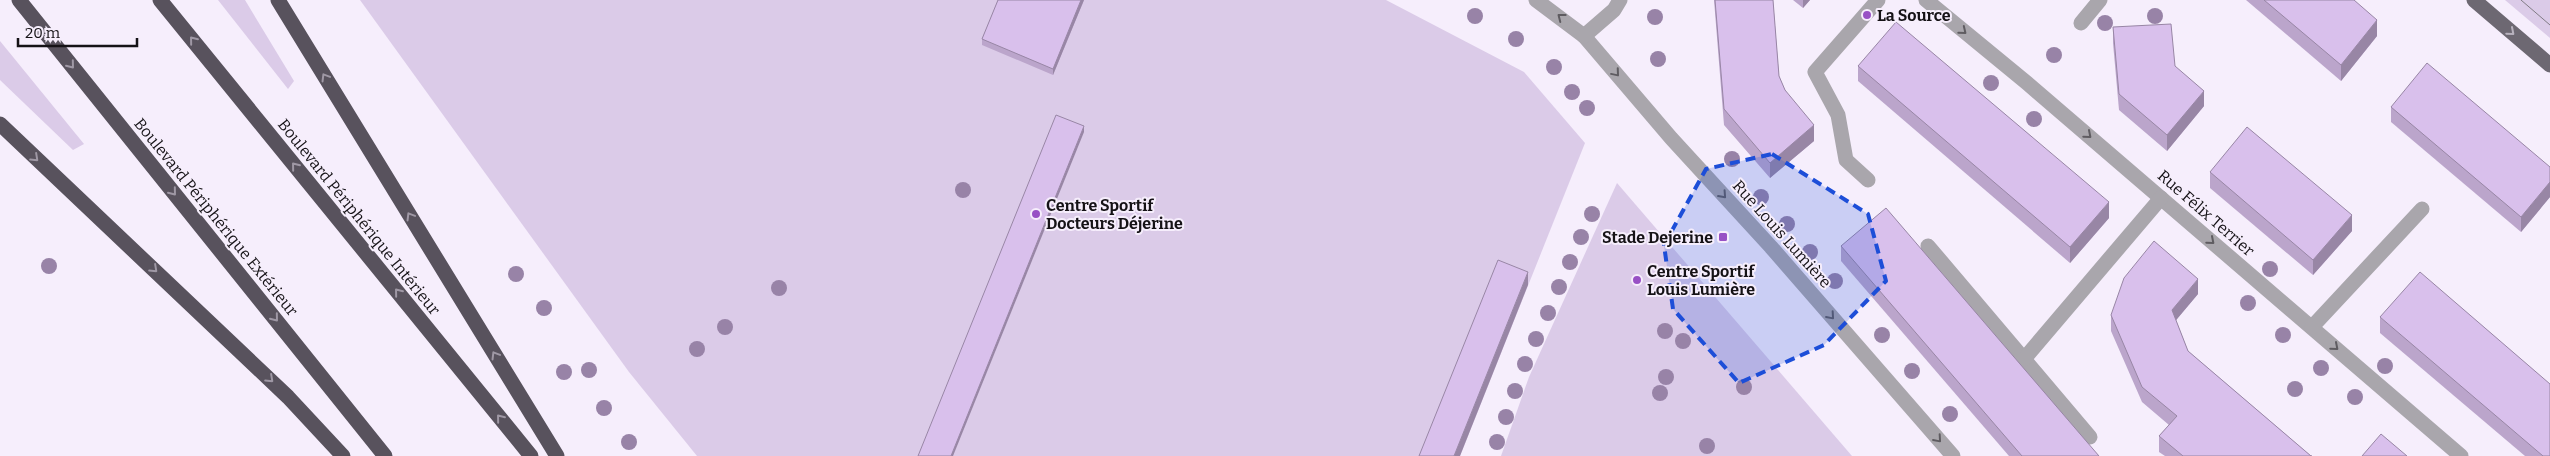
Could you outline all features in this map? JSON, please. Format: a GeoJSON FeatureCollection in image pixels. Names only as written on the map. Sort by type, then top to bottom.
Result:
{"type":"FeatureCollection","features":[{"type":"Feature","properties":{"kind":"highway","name":"Boulevard Périphérique Extérieur"},"geometry":{"type":"LineString","coordinates":[[19,0],[385,456]]}},
{"type":"Feature","properties":{"kind":"highway","name":"Boulevard Périphérique Intérieur"},"geometry":{"type":"LineString","coordinates":[[160,0],[531,456]]}},
{"type":"Feature","properties":{"kind":"highway"},"geometry":{"type":"LineString","coordinates":[[278,0],[557,456]]}},
{"type":"Feature","properties":{"kind":"highway"},"geometry":{"type":"LineString","coordinates":[[0,124],[288,396],[343,456]]}},
{"type":"Feature","properties":{"kind":"main road"},"geometry":{"type":"LineString","coordinates":[[2474,0],[2550,65]]}},
{"type":"Feature","properties":{"kind":"street","name":"Rue Louis Lumière"},"geometry":{"type":"LineString","coordinates":[[1536,0],[1584,36],[1671,138],[1771,247],[1953,456]]}},
{"type":"Feature","properties":{"kind":"street"},"geometry":{"type":"LineString","coordinates":[[1584,36],[1614,10],[1620,0]]}},
{"type":"Feature","properties":{"kind":"street"},"geometry":{"type":"LineString","coordinates":[[1868,180],[1846,160],[1838,115],[1815,72],[1878,0]]}},
{"type":"Feature","properties":{"kind":"street","name":"Rue Félix Terrier"},"geometry":{"type":"LineString","coordinates":[[1926,0],[2027,83],[2461,456]]}},
{"type":"Feature","properties":{"kind":"street"},"geometry":{"type":"LineString","coordinates":[[2081,23],[2100,0]]}},
{"type":"Feature","properties":{"kind":"street"},"geometry":{"type":"LineString","coordinates":[[2024,359],[2161,198]]}},
{"type":"Feature","properties":{"kind":"street"},"geometry":{"type":"LineString","coordinates":[[2312,327],[2422,209]]}},
{"type":"Feature","properties":{"kind":"street"},"geometry":{"type":"LineString","coordinates":[[1928,246],[2090,437]]}},
{"type":"Feature","properties":{"kind":"highlighted area"},"geometry":{"type":"Polygon","coordinates":[[[1772,154],[1868,214],[1886,281],[1824,345],[1739,383],[1673,309],[1664,245],[1706,169],[1772,154]]]}},
{"type":"Feature","properties":{"kind":"shaded area"},"geometry":{"type":"Polygon","coordinates":[[[218,0],[245,0],[294,81],[288,89],[218,0]]]}},
{"type":"Feature","properties":{"kind":"shaded area","name":"Centre Sportif Docteurs Déjerine"},"geometry":{"type":"Polygon","coordinates":[[[360,0],[1386,0],[1524,72],[1585,143],[1460,456],[697,456],[629,372],[360,0]]]}},
{"type":"Feature","properties":{"kind":"shaded area"},"geometry":{"type":"Polygon","coordinates":[[[2505,0],[2550,0],[2550,38],[2505,0]]]}},
{"type":"Feature","properties":{"kind":"shaded area"},"geometry":{"type":"Polygon","coordinates":[[[0,41],[84,144],[73,150],[0,80],[0,41]]]}},
{"type":"Feature","properties":{"kind":"shaded area","name":"Centre Sportif Louis Lumière"},"geometry":{"type":"Polygon","coordinates":[[[1617,183],[1852,456],[1501,456],[1529,377],[1617,183]]]}},
{"type":"Feature","properties":{"kind":"building"},"geometry":{"type":"Polygon","coordinates":[[[998,0],[1081,0],[1053,69],[982,39],[998,0]]]}},
{"type":"Feature","properties":{"kind":"building"},"geometry":{"type":"Polygon","coordinates":[[[1715,0],[1773,0],[1779,76],[1785,90],[1814,125],[1770,163],[1724,109],[1715,0]]]}},
{"type":"Feature","properties":{"kind":"building"},"geometry":{"type":"Polygon","coordinates":[[[2264,0],[2354,0],[2377,20],[2341,65],[2264,0]]]}},
{"type":"Feature","properties":{"kind":"building"},"geometry":{"type":"Polygon","coordinates":[[[1896,22],[2109,202],[2070,247],[1858,66],[1896,22]]]}},
{"type":"Feature","properties":{"kind":"building"},"geometry":{"type":"Polygon","coordinates":[[[2171,24],[2175,66],[2204,91],[2167,135],[2119,94],[2113,27],[2171,24]]]}},
{"type":"Feature","properties":{"kind":"building"},"geometry":{"type":"Polygon","coordinates":[[[2427,63],[2550,167],[2550,182],[2521,217],[2391,107],[2427,63]]]}},
{"type":"Feature","properties":{"kind":"building"},"geometry":{"type":"Polygon","coordinates":[[[1056,115],[1084,126],[951,456],[918,456],[1056,115]]]}},
{"type":"Feature","properties":{"kind":"building"},"geometry":{"type":"Polygon","coordinates":[[[2247,127],[2352,215],[2313,260],[2210,172],[2247,127]]]}},
{"type":"Feature","properties":{"kind":"building"},"geometry":{"type":"Polygon","coordinates":[[[1886,208],[2099,456],[2022,456],[1841,246],[1886,208]]]}},
{"type":"Feature","properties":{"kind":"building"},"geometry":{"type":"Polygon","coordinates":[[[2154,241],[2198,279],[2172,310],[2188,351],[2311,456],[2183,456],[2159,436],[2177,416],[2142,387],[2111,315],[2124,278],[2154,241]]]}},
{"type":"Feature","properties":{"kind":"building"},"geometry":{"type":"Polygon","coordinates":[[[1498,260],[1528,272],[1454,456],[1419,456],[1498,260]]]}},
{"type":"Feature","properties":{"kind":"building"},"geometry":{"type":"Polygon","coordinates":[[[2420,272],[2550,384],[2550,456],[2543,456],[2380,317],[2420,272]]]}},
{"type":"Feature","properties":{"kind":"building"},"geometry":{"type":"Polygon","coordinates":[[[2381,434],[2407,456],[2362,456],[2381,434]]]}},
{"type":"Feature","properties":{"kind":"tram line"},"geometry":{"type":"LineString","coordinates":[[2521,0],[2550,25]]}},
{"type":"Feature","properties":{"kind":"place","name":"La Source"},"geometry":{"type":"Point","coordinates":[1867,15]}},
{"type":"Feature","properties":{"kind":"place","name":"Centre Sportif Docteurs Déjerine"},"geometry":{"type":"Point","coordinates":[1036,214]}},
{"type":"Feature","properties":{"kind":"place","name":"Stade Dejerine"},"geometry":{"type":"Point","coordinates":[1723,237]}},
{"type":"Feature","properties":{"kind":"place","name":"Centre Sportif Louis Lumière"},"geometry":{"type":"Point","coordinates":[1637,280]}}]}
